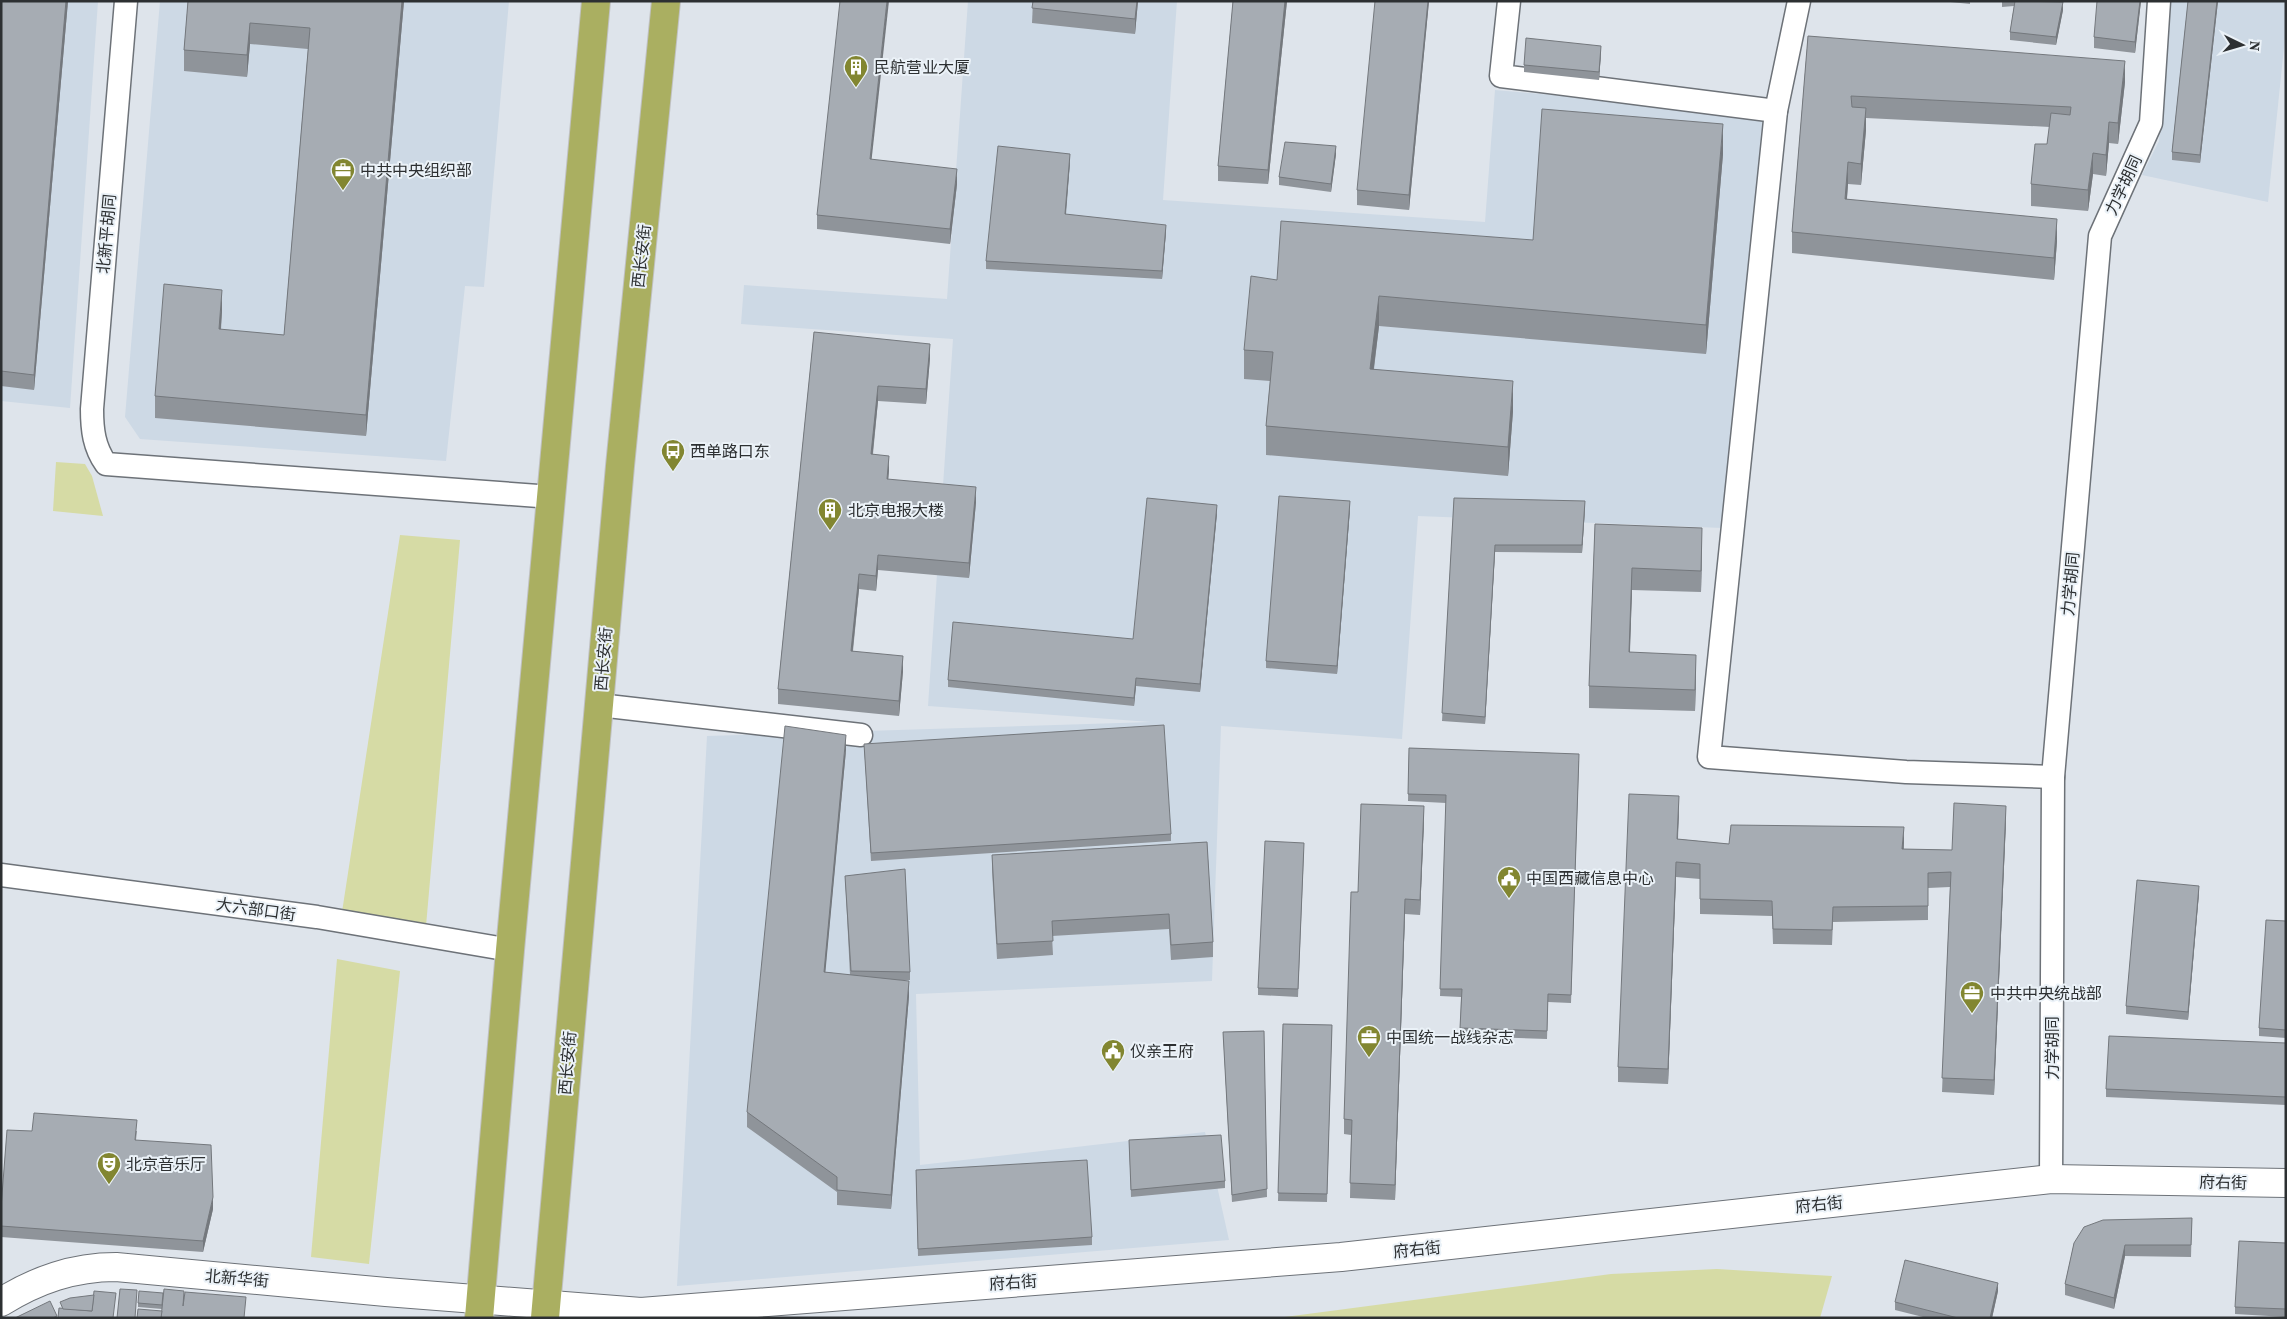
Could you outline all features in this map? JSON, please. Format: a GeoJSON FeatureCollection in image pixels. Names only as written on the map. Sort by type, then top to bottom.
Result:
{"type":"FeatureCollection","features":[{"type":"Feature","properties":{"kind":"highway"},"geometry":{"type":"LineString","coordinates":[[480,1309],[510,950],[596,1]]}},
{"type":"Feature","properties":{"kind":"highway","name":"西长安街"},"geometry":{"type":"LineString","coordinates":[[546,1311],[599,705],[666,1]]}},
{"type":"Feature","properties":{"kind":"main road","name":"府右街"},"geometry":{"type":"LineString","coordinates":[[480,1309],[641,1312],[1341,1257],[2052,1179],[2286,1184]]}},
{"type":"Feature","properties":{"kind":"main road","name":"北新华街"},"geometry":{"type":"LineString","coordinates":[[1,1302],[48,1278],[94,1267],[116,1267],[480,1309]]}},
{"type":"Feature","properties":{"kind":"street","name":"北新平胡同"},"geometry":{"type":"LineString","coordinates":[[126,1],[92,409],[94,437],[98,452],[106,464],[552,497]]}},
{"type":"Feature","properties":{"kind":"street"},"geometry":{"type":"LineString","coordinates":[[1509,1],[1501,76],[1776,111]]}},
{"type":"Feature","properties":{"kind":"street"},"geometry":{"type":"LineString","coordinates":[[1799,1],[1776,111],[1709,757],[1906,772],[2054,778]]}},
{"type":"Feature","properties":{"kind":"street","name":"力学胡同"},"geometry":{"type":"LineString","coordinates":[[2052,1179],[2054,778],[2100,236],[2152,123],[2159,1]]}},
{"type":"Feature","properties":{"kind":"street"},"geometry":{"type":"LineString","coordinates":[[599,705],[861,735]]}},
{"type":"Feature","properties":{"kind":"street","name":"大六部口街"},"geometry":{"type":"LineString","coordinates":[[1,875],[317,917],[510,950]]}},
{"type":"Feature","properties":{"kind":"shaded area"},"geometry":{"type":"Polygon","coordinates":[[[1,1],[98,1],[70,408],[1,401],[1,1]]]}},
{"type":"Feature","properties":{"kind":"shaded area"},"geometry":{"type":"Polygon","coordinates":[[[160,1],[509,1],[484,287],[465,286],[446,461],[140,439],[125,417],[160,1]]]}},
{"type":"Feature","properties":{"kind":"shaded area"},"geometry":{"type":"Polygon","coordinates":[[[968,1],[1177,1],[1163,200],[1485,222],[1495,90],[1772,115],[1723,528],[1418,516],[1402,739],[1221,726],[1212,981],[916,994],[920,1165],[1205,1132],[1229,1240],[677,1286],[707,736],[1151,722],[928,706],[953,339],[741,324],[744,285],[947,299],[968,1]]]}},
{"type":"Feature","properties":{"kind":"shaded area"},"geometry":{"type":"Polygon","coordinates":[[[2170,1],[2286,1],[2286,28],[2268,202],[2142,175],[2159,141],[2170,1]]]}},
{"type":"Feature","properties":{"kind":"green space"},"geometry":{"type":"Polygon","coordinates":[[[56,462],[85,464],[92,476],[103,516],[53,511],[56,462]]]}},
{"type":"Feature","properties":{"kind":"green space"},"geometry":{"type":"Polygon","coordinates":[[[400,535],[460,540],[426,926],[342,912],[400,535]]]}},
{"type":"Feature","properties":{"kind":"green space"},"geometry":{"type":"Polygon","coordinates":[[[337,959],[400,971],[369,1264],[311,1257],[337,959]]]}},
{"type":"Feature","properties":{"kind":"green space"},"geometry":{"type":"Polygon","coordinates":[[[1717,1269],[1832,1276],[1820,1318],[1277,1318],[1611,1274],[1717,1269]]]}},
{"type":"Feature","properties":{"kind":"building"},"geometry":{"type":"Polygon","coordinates":[[[1,1],[66,1],[34,375],[1,371],[1,1]]]}},
{"type":"Feature","properties":{"kind":"building","name":"中共中央组织部"},"geometry":{"type":"Polygon","coordinates":[[[188,1],[402,1],[366,415],[155,396],[164,284],[222,290],[219,329],[284,335],[310,28],[250,23],[247,55],[184,50],[188,1]]]}},
{"type":"Feature","properties":{"kind":"building","name":"民航营业大厦"},"geometry":{"type":"Polygon","coordinates":[[[840,1],[887,1],[870,159],[957,169],[950,229],[817,215],[840,1]]]}},
{"type":"Feature","properties":{"kind":"building"},"geometry":{"type":"Polygon","coordinates":[[[1033,1],[1137,1],[1135,19],[1032,8],[1033,1]]]}},
{"type":"Feature","properties":{"kind":"building"},"geometry":{"type":"Polygon","coordinates":[[[1233,1],[1285,1],[1268,170],[1218,166],[1233,1]]]}},
{"type":"Feature","properties":{"kind":"building"},"geometry":{"type":"Polygon","coordinates":[[[1375,1],[1428,1],[1409,195],[1357,190],[1375,1]]]}},
{"type":"Feature","properties":{"kind":"building"},"geometry":{"type":"Polygon","coordinates":[[[2015,1],[2063,2],[2056,37],[2010,32],[2015,1]]]}},
{"type":"Feature","properties":{"kind":"building"},"geometry":{"type":"Polygon","coordinates":[[[2097,1],[2140,1],[2135,42],[2094,37],[2097,1]]]}},
{"type":"Feature","properties":{"kind":"building"},"geometry":{"type":"Polygon","coordinates":[[[2188,1],[2217,1],[2200,155],[2172,152],[2188,1]]]}},
{"type":"Feature","properties":{"kind":"building"},"geometry":{"type":"Polygon","coordinates":[[[1808,36],[2125,61],[2118,123],[2109,122],[2106,155],[2093,153],[2088,190],[2031,184],[2035,144],[2047,144],[2051,113],[2070,115],[2071,107],[1851,96],[1852,107],[1866,108],[1861,164],[1848,162],[1845,199],[2057,219],[2054,258],[1792,232],[1808,36]]]}},
{"type":"Feature","properties":{"kind":"building"},"geometry":{"type":"Polygon","coordinates":[[[1526,38],[1601,46],[1599,72],[1524,65],[1526,38]]]}},
{"type":"Feature","properties":{"kind":"building"},"geometry":{"type":"Polygon","coordinates":[[[1542,109],[1723,124],[1706,325],[1379,296],[1370,369],[1513,381],[1508,447],[1266,426],[1273,352],[1244,350],[1251,276],[1277,280],[1281,221],[1533,240],[1542,109]]]}},
{"type":"Feature","properties":{"kind":"building"},"geometry":{"type":"Polygon","coordinates":[[[1285,142],[1336,146],[1331,184],[1279,177],[1285,142]]]}},
{"type":"Feature","properties":{"kind":"building"},"geometry":{"type":"Polygon","coordinates":[[[998,146],[1070,154],[1065,214],[1166,225],[1162,271],[986,261],[998,146]]]}},
{"type":"Feature","properties":{"kind":"building","name":"北京电报大楼"},"geometry":{"type":"Polygon","coordinates":[[[814,332],[930,344],[926,389],[878,386],[871,454],[889,456],[887,479],[976,487],[969,563],[878,555],[876,576],[859,574],[851,651],[903,656],[899,701],[778,689],[814,332]]]}},
{"type":"Feature","properties":{"kind":"building"},"geometry":{"type":"Polygon","coordinates":[[[1279,496],[1350,501],[1337,666],[1266,661],[1279,496]]]}},
{"type":"Feature","properties":{"kind":"building"},"geometry":{"type":"Polygon","coordinates":[[[1147,498],[1217,505],[1200,684],[1136,678],[1134,698],[948,680],[953,622],[1133,639],[1147,498]]]}},
{"type":"Feature","properties":{"kind":"building"},"geometry":{"type":"Polygon","coordinates":[[[1454,498],[1585,501],[1582,545],[1495,545],[1485,717],[1442,713],[1454,498]]]}},
{"type":"Feature","properties":{"kind":"building"},"geometry":{"type":"Polygon","coordinates":[[[1595,524],[1702,528],[1701,571],[1632,568],[1629,652],[1696,655],[1695,690],[1589,686],[1595,524]]]}},
{"type":"Feature","properties":{"kind":"building"},"geometry":{"type":"Polygon","coordinates":[[[1164,725],[1171,834],[871,853],[864,744],[1164,725]]]}},
{"type":"Feature","properties":{"kind":"building"},"geometry":{"type":"Polygon","coordinates":[[[785,726],[846,735],[824,972],[909,981],[891,1195],[837,1190],[837,1177],[747,1112],[785,726]]]}},
{"type":"Feature","properties":{"kind":"building","name":"中国西藏信息中心"},"geometry":{"type":"Polygon","coordinates":[[[1409,748],[1579,754],[1571,995],[1548,994],[1547,1031],[1460,1028],[1462,989],[1440,989],[1446,795],[1408,794],[1409,748]]]}},
{"type":"Feature","properties":{"kind":"building","name":"中共中央统战部"},"geometry":{"type":"Polygon","coordinates":[[[1629,794],[1679,796],[1677,839],[1729,844],[1731,825],[1904,827],[1902,849],[1952,850],[1954,803],[2006,806],[1994,1080],[1942,1078],[1951,872],[1928,873],[1928,906],[1833,907],[1832,930],[1773,929],[1772,901],[1700,899],[1700,864],[1676,862],[1668,1069],[1618,1067],[1629,794]]]}},
{"type":"Feature","properties":{"kind":"building"},"geometry":{"type":"Polygon","coordinates":[[[1361,804],[1424,806],[1420,900],[1405,899],[1395,1185],[1350,1183],[1352,1120],[1344,1119],[1351,892],[1358,892],[1361,804]]]}},
{"type":"Feature","properties":{"kind":"building"},"geometry":{"type":"Polygon","coordinates":[[[1265,841],[1304,843],[1298,989],[1258,988],[1265,841]]]}},
{"type":"Feature","properties":{"kind":"building"},"geometry":{"type":"Polygon","coordinates":[[[1207,842],[1213,942],[1171,945],[1169,914],[1052,921],[1053,941],[997,944],[992,855],[1207,842]]]}},
{"type":"Feature","properties":{"kind":"building"},"geometry":{"type":"Polygon","coordinates":[[[905,869],[910,972],[851,971],[845,876],[905,869]]]}},
{"type":"Feature","properties":{"kind":"building"},"geometry":{"type":"Polygon","coordinates":[[[2137,880],[2199,886],[2188,1012],[2126,1006],[2137,880]]]}},
{"type":"Feature","properties":{"kind":"building"},"geometry":{"type":"Polygon","coordinates":[[[2266,920],[2286,921],[2286,1030],[2259,1028],[2266,920]]]}},
{"type":"Feature","properties":{"kind":"building"},"geometry":{"type":"Polygon","coordinates":[[[1283,1024],[1332,1025],[1327,1194],[1278,1193],[1283,1024]]]}},
{"type":"Feature","properties":{"kind":"building"},"geometry":{"type":"Polygon","coordinates":[[[1264,1031],[1267,1189],[1232,1195],[1223,1032],[1264,1031]]]}},
{"type":"Feature","properties":{"kind":"building"},"geometry":{"type":"Polygon","coordinates":[[[2109,1036],[2286,1043],[2286,1097],[2106,1089],[2109,1036]]]}},
{"type":"Feature","properties":{"kind":"building","name":"北京音乐厅"},"geometry":{"type":"Polygon","coordinates":[[[34,1113],[137,1120],[135,1140],[211,1145],[213,1197],[203,1241],[1,1226],[7,1130],[32,1131],[34,1113]]]}},
{"type":"Feature","properties":{"kind":"building"},"geometry":{"type":"Polygon","coordinates":[[[1221,1135],[1225,1181],[1131,1190],[1129,1140],[1221,1135]]]}},
{"type":"Feature","properties":{"kind":"building"},"geometry":{"type":"Polygon","coordinates":[[[1087,1160],[1092,1237],[918,1249],[916,1170],[1087,1160]]]}},
{"type":"Feature","properties":{"kind":"building"},"geometry":{"type":"Polygon","coordinates":[[[2192,1218],[2191,1245],[2125,1245],[2114,1298],[2065,1284],[2074,1243],[2084,1227],[2103,1220],[2192,1218]]]}},
{"type":"Feature","properties":{"kind":"building"},"geometry":{"type":"Polygon","coordinates":[[[2239,1241],[2286,1243],[2286,1309],[2235,1307],[2239,1241]]]}},
{"type":"Feature","properties":{"kind":"building"},"geometry":{"type":"Polygon","coordinates":[[[1905,1260],[1998,1283],[1990,1318],[1958,1318],[1895,1302],[1905,1260]]]}},
{"type":"Feature","properties":{"kind":"building"},"geometry":{"type":"Polygon","coordinates":[[[120,1289],[137,1290],[135,1318],[117,1318],[120,1289]]]}},
{"type":"Feature","properties":{"kind":"building"},"geometry":{"type":"Polygon","coordinates":[[[164,1289],[184,1291],[183,1306],[185,1292],[246,1297],[244,1318],[161,1318],[164,1289]]]}},
{"type":"Feature","properties":{"kind":"building"},"geometry":{"type":"Polygon","coordinates":[[[94,1291],[116,1293],[113,1318],[58,1318],[59,1308],[92,1311],[94,1291]]]}},
{"type":"Feature","properties":{"kind":"building"},"geometry":{"type":"Polygon","coordinates":[[[139,1291],[163,1293],[162,1305],[138,1303],[139,1291]]]}},
{"type":"Feature","properties":{"kind":"building"},"geometry":{"type":"Polygon","coordinates":[[[94,1295],[92,1311],[63,1309],[60,1302],[70,1298],[94,1295]]]}},
{"type":"Feature","properties":{"kind":"building"},"geometry":{"type":"Polygon","coordinates":[[[50,1301],[57,1316],[53,1318],[15,1318],[50,1301]]]}},
{"type":"Feature","properties":{"kind":"building"},"geometry":{"type":"Polygon","coordinates":[[[138,1309],[162,1311],[161,1318],[137,1318],[138,1309]]]}},
{"type":"Feature","properties":{"kind":"place","name":"民航营业大厦"},"geometry":{"type":"Point","coordinates":[856,88]}},
{"type":"Feature","properties":{"kind":"place","name":"中共中央组织部"},"geometry":{"type":"Point","coordinates":[343,191]}},
{"type":"Feature","properties":{"kind":"place","name":"西单路口东"},"geometry":{"type":"Point","coordinates":[673,472]}},
{"type":"Feature","properties":{"kind":"place","name":"北京电报大楼"},"geometry":{"type":"Point","coordinates":[830,531]}},
{"type":"Feature","properties":{"kind":"place","name":"中国西藏信息中心"},"geometry":{"type":"Point","coordinates":[1509,899]}},
{"type":"Feature","properties":{"kind":"place","name":"中共中央统战部"},"geometry":{"type":"Point","coordinates":[1972,1014]}},
{"type":"Feature","properties":{"kind":"place","name":"中国统一战线杂志"},"geometry":{"type":"Point","coordinates":[1369,1058]}},
{"type":"Feature","properties":{"kind":"place","name":"仪亲王府"},"geometry":{"type":"Point","coordinates":[1113,1072]}},
{"type":"Feature","properties":{"kind":"place","name":"北京音乐厅"},"geometry":{"type":"Point","coordinates":[109,1185]}}]}
